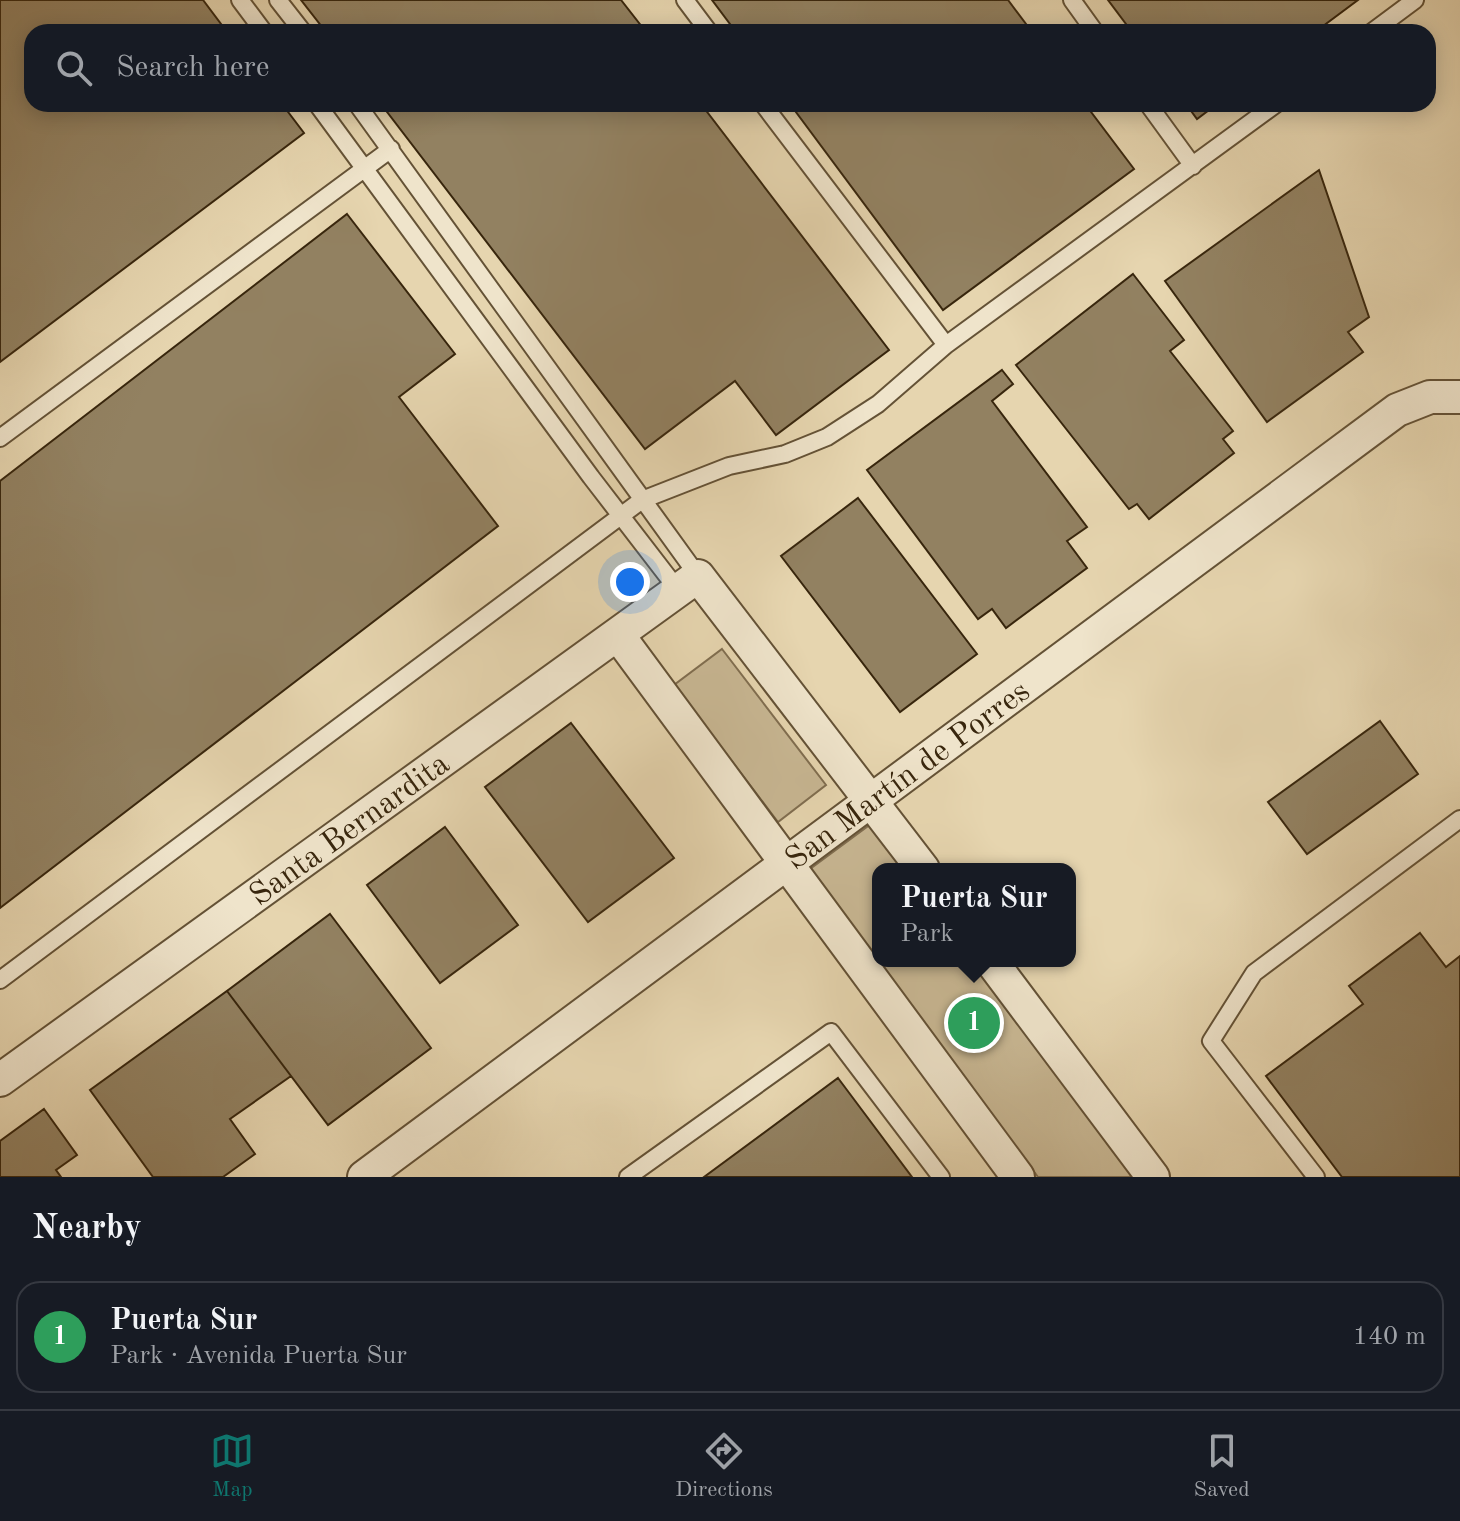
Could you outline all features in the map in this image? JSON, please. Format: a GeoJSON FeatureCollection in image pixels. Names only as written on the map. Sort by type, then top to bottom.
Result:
{"type":"FeatureCollection","features":[{"type":"Feature","properties":{"kind":"street","name":"San Martín de Porres"},"geometry":{"type":"LineString","coordinates":[[364,1177],[1397,410],[1430,397],[1460,397]]}},
{"type":"Feature","properties":{"kind":"street"},"geometry":{"type":"LineString","coordinates":[[688,583],[871,800],[918,863]]}},
{"type":"Feature","properties":{"kind":"street","name":"Santa Bernardita"},"geometry":{"type":"LineString","coordinates":[[0,1080],[688,583]]}},
{"type":"Feature","properties":{"kind":"street"},"geometry":{"type":"LineString","coordinates":[[618,635],[1018,1177]]}},
{"type":"Feature","properties":{"kind":"street"},"geometry":{"type":"LineString","coordinates":[[996,967],[1153,1177]]}},
{"type":"Feature","properties":{"kind":"lane"},"geometry":{"type":"LineString","coordinates":[[240,0],[258,24]]}},
{"type":"Feature","properties":{"kind":"lane"},"geometry":{"type":"LineString","coordinates":[[278,0],[297,24]]}},
{"type":"Feature","properties":{"kind":"lane"},"geometry":{"type":"LineString","coordinates":[[685,0],[703,24]]}},
{"type":"Feature","properties":{"kind":"lane"},"geometry":{"type":"LineString","coordinates":[[1072,0],[1089,24]]}},
{"type":"Feature","properties":{"kind":"lane"},"geometry":{"type":"LineString","coordinates":[[1383,24],[1415,0]]}},
{"type":"Feature","properties":{"kind":"lane"},"geometry":{"type":"LineString","coordinates":[[323,112],[620,515],[688,583]]}},
{"type":"Feature","properties":{"kind":"lane"},"geometry":{"type":"LineString","coordinates":[[363,112],[642,500],[688,583]]}},
{"type":"Feature","properties":{"kind":"lane"},"geometry":{"type":"LineString","coordinates":[[769,112],[946,345]]}},
{"type":"Feature","properties":{"kind":"lane"},"geometry":{"type":"LineString","coordinates":[[1154,112],[1193,166]]}},
{"type":"Feature","properties":{"kind":"lane"},"geometry":{"type":"LineString","coordinates":[[0,980],[620,515],[642,500],[729,466],[785,454],[827,437],[878,404],[946,345],[1265,112]]}},
{"type":"Feature","properties":{"kind":"lane"},"geometry":{"type":"LineString","coordinates":[[0,438],[391,149]]}},
{"type":"Feature","properties":{"kind":"lane"},"geometry":{"type":"LineString","coordinates":[[1316,1177],[1211,1041],[1254,973],[1460,819]]}},
{"type":"Feature","properties":{"kind":"lane"},"geometry":{"type":"LineString","coordinates":[[628,1177],[831,1032],[941,1177]]}},
{"type":"Feature","properties":{"kind":"shaded area"},"geometry":{"type":"Polygon","coordinates":[[[722,649],[826,785],[778,822],[674,685],[722,649]]]}},
{"type":"Feature","properties":{"kind":"shaded area"},"geometry":{"type":"Polygon","coordinates":[[[875,821],[906,863],[872,863],[872,953],[810,869],[875,821]]]}},
{"type":"Feature","properties":{"kind":"shaded area"},"geometry":{"type":"Polygon","coordinates":[[[882,967],[982,967],[1137,1177],[1038,1177],[882,967]]]}},
{"type":"Feature","properties":{"kind":"building"},"geometry":{"type":"Polygon","coordinates":[[[0,0],[203,0],[221,24],[24,24],[24,112],[288,112],[304,133],[0,362],[0,0]]]}},
{"type":"Feature","properties":{"kind":"building"},"geometry":{"type":"Polygon","coordinates":[[[301,0],[621,0],[640,24],[320,24],[301,0]]]}},
{"type":"Feature","properties":{"kind":"building"},"geometry":{"type":"Polygon","coordinates":[[[712,0],[1008,0],[1026,24],[730,24],[712,0]]]}},
{"type":"Feature","properties":{"kind":"building"},"geometry":{"type":"Polygon","coordinates":[[[1108,0],[1358,0],[1326,24],[1126,24],[1108,0]]]}},
{"type":"Feature","properties":{"kind":"building"},"geometry":{"type":"Polygon","coordinates":[[[387,112],[707,112],[889,350],[776,435],[735,381],[645,449],[387,112]]]}},
{"type":"Feature","properties":{"kind":"building"},"geometry":{"type":"Polygon","coordinates":[[[796,112],[1091,112],[1134,169],[943,310],[796,112]]]}},
{"type":"Feature","properties":{"kind":"building"},"geometry":{"type":"Polygon","coordinates":[[[1192,112],[1206,112],[1197,119],[1192,112]]]}},
{"type":"Feature","properties":{"kind":"building"},"geometry":{"type":"Polygon","coordinates":[[[1319,170],[1369,317],[1348,332],[1363,352],[1267,422],[1165,281],[1319,170]]]}},
{"type":"Feature","properties":{"kind":"building"},"geometry":{"type":"Polygon","coordinates":[[[347,214],[455,354],[399,397],[498,526],[0,908],[0,481],[347,214]]]}},
{"type":"Feature","properties":{"kind":"building"},"geometry":{"type":"Polygon","coordinates":[[[1133,274],[1184,340],[1170,351],[1233,431],[1223,439],[1234,453],[1149,519],[1137,504],[1129,509],[1016,365],[1133,274]]]}},
{"type":"Feature","properties":{"kind":"building"},"geometry":{"type":"Polygon","coordinates":[[[1002,370],[1013,384],[992,401],[1087,527],[1067,541],[1087,568],[1006,628],[992,609],[978,619],[867,470],[1002,370]]]}},
{"type":"Feature","properties":{"kind":"building"},"geometry":{"type":"Polygon","coordinates":[[[858,498],[977,654],[900,712],[781,556],[858,498]]]}},
{"type":"Feature","properties":{"kind":"building"},"geometry":{"type":"Polygon","coordinates":[[[1380,721],[1418,774],[1307,854],[1268,802],[1380,721]]]}},
{"type":"Feature","properties":{"kind":"building"},"geometry":{"type":"Polygon","coordinates":[[[571,723],[674,858],[588,922],[485,787],[571,723]]]}},
{"type":"Feature","properties":{"kind":"building"},"geometry":{"type":"Polygon","coordinates":[[[445,827],[518,925],[440,983],[367,885],[445,827]]]}},
{"type":"Feature","properties":{"kind":"building"},"geometry":{"type":"Polygon","coordinates":[[[330,914],[431,1048],[328,1125],[227,991],[330,914]]]}},
{"type":"Feature","properties":{"kind":"building"},"geometry":{"type":"Polygon","coordinates":[[[1420,933],[1446,967],[1460,956],[1460,1177],[1342,1177],[1266,1076],[1363,1004],[1349,986],[1420,933]]]}},
{"type":"Feature","properties":{"kind":"building"},"geometry":{"type":"Polygon","coordinates":[[[227,991],[291,1076],[230,1119],[255,1154],[223,1177],[153,1177],[90,1090],[227,991]]]}},
{"type":"Feature","properties":{"kind":"building"},"geometry":{"type":"Polygon","coordinates":[[[838,1078],[912,1177],[704,1177],[838,1078]]]}},
{"type":"Feature","properties":{"kind":"building"},"geometry":{"type":"Polygon","coordinates":[[[44,1109],[77,1155],[56,1170],[61,1177],[0,1177],[0,1141],[44,1109]]]}},
{"type":"Feature","properties":{"kind":"place","name":"Puerta Sur"},"geometry":{"type":"Point","coordinates":[974,1023]}}]}
